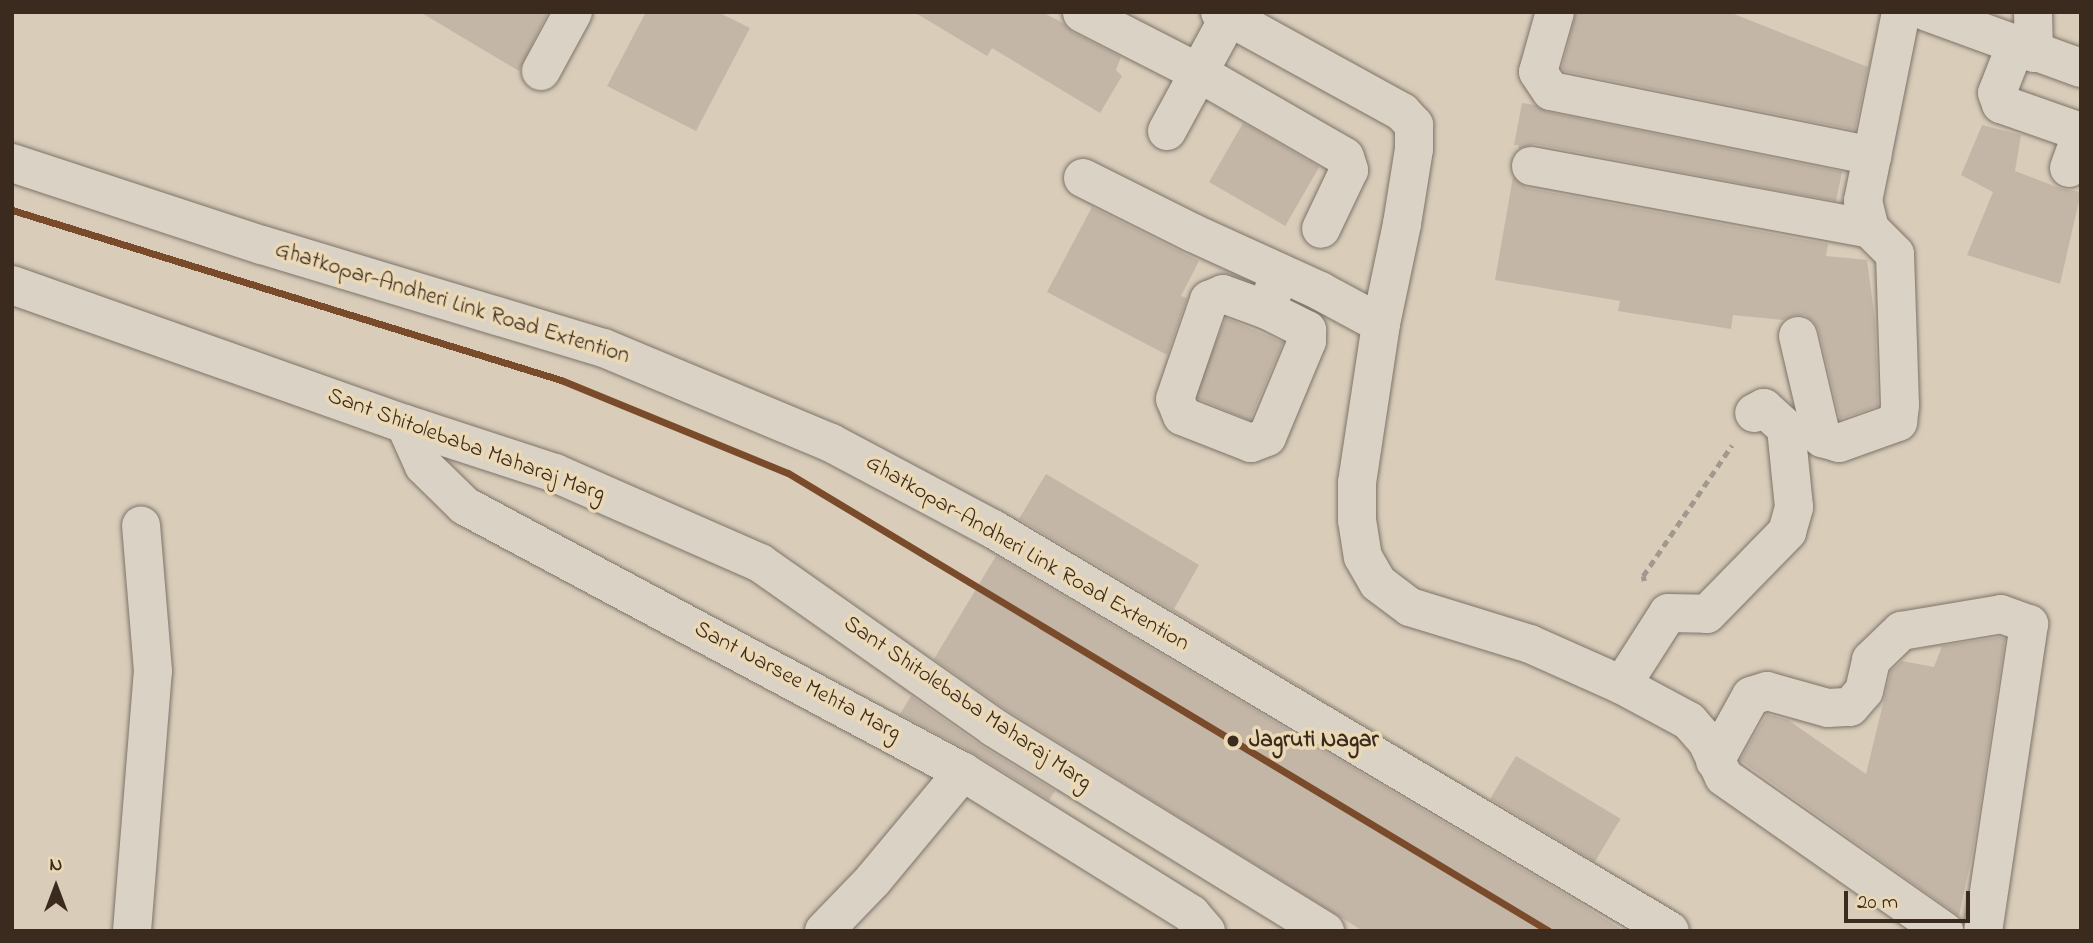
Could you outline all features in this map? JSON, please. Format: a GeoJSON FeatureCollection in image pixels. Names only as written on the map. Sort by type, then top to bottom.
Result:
{"type":"FeatureCollection","features":[{"type":"Feature","properties":{"kind":"street"},"geometry":{"type":"LineString","coordinates":[[541,71],[573,12]]}},
{"type":"Feature","properties":{"kind":"street"},"geometry":{"type":"LineString","coordinates":[[1555,12],[1538,72],[1551,91],[1872,156]]}},
{"type":"Feature","properties":{"kind":"street"},"geometry":{"type":"LineString","coordinates":[[1798,336],[1822,438],[1839,443],[1898,422],[1900,405],[1895,254],[1870,229],[1863,201],[1901,12]]}},
{"type":"Feature","properties":{"kind":"street"},"geometry":{"type":"LineString","coordinates":[[2033,12],[2025,50],[1997,93],[2001,104],[2077,145]]}},
{"type":"Feature","properties":{"kind":"street"},"geometry":{"type":"LineString","coordinates":[[1082,13],[1199,73],[1345,157],[1349,170],[1321,229]]}},
{"type":"Feature","properties":{"kind":"street"},"geometry":{"type":"LineString","coordinates":[[1167,131],[1199,73],[1225,15],[1402,112],[1414,125],[1414,149],[1402,224],[1381,324],[1357,483],[1357,520],[1363,557],[1378,583],[1410,607],[1530,644],[1622,685],[1689,721],[1707,742],[1724,777],[1944,931]]}},
{"type":"Feature","properties":{"kind":"street"},"geometry":{"type":"LineString","coordinates":[[1948,15],[2025,50],[2081,68]]}},
{"type":"Feature","properties":{"kind":"street","name":"Ghatkopar-Andheri Link Road Extention"},"geometry":{"type":"LineString","coordinates":[[12,163],[262,245],[604,348],[831,443],[993,529],[1670,931]]}},
{"type":"Feature","properties":{"kind":"street"},"geometry":{"type":"LineString","coordinates":[[1531,166],[1870,229]]}},
{"type":"Feature","properties":{"kind":"street"},"geometry":{"type":"LineString","coordinates":[[1083,178],[1381,324]]}},
{"type":"Feature","properties":{"kind":"street"},"geometry":{"type":"LineString","coordinates":[[1267,310],[1279,273]]}},
{"type":"Feature","properties":{"kind":"street","name":"Sant Shitolebaba Maharaj Marg"},"geometry":{"type":"LineString","coordinates":[[12,285],[405,424],[555,473],[760,563],[993,727],[1325,931]]}},
{"type":"Feature","properties":{"kind":"street"},"geometry":{"type":"LineString","coordinates":[[1622,685],[1668,613],[1707,614],[1787,532],[1794,507],[1786,428],[1765,408],[1754,413]]}},
{"type":"Feature","properties":{"kind":"street","name":"Sant Narsee Mehta Marg"},"geometry":{"type":"LineString","coordinates":[[405,424],[424,466],[466,506],[963,772],[1191,914],[1206,931]]}},
{"type":"Feature","properties":{"kind":"street"},"geometry":{"type":"LineString","coordinates":[[132,931],[153,671],[141,525]]}},
{"type":"Feature","properties":{"kind":"street"},"geometry":{"type":"LineString","coordinates":[[1714,761],[1751,696],[1767,691],[1828,708],[1850,707],[1864,691],[1871,660],[1901,631],[2001,614],[2029,624],[1983,931]]}},
{"type":"Feature","properties":{"kind":"street"},"geometry":{"type":"LineString","coordinates":[[824,931],[873,880],[963,772]]}},
{"type":"Feature","properties":{"kind":"path"},"geometry":{"type":"LineString","coordinates":[[1668,613],[1645,590],[1643,576],[1754,413]]}},
{"type":"Feature","properties":{"kind":"building"},"geometry":{"type":"Polygon","coordinates":[[[420,12],[548,12],[519,71],[420,12]]]}},
{"type":"Feature","properties":{"kind":"building"},"geometry":{"type":"Polygon","coordinates":[[[646,12],[718,12],[750,28],[696,131],[607,86],[646,12]]]}},
{"type":"Feature","properties":{"kind":"building"},"geometry":{"type":"Polygon","coordinates":[[[914,12],[1042,12],[1063,23],[1072,32],[1121,57],[1116,70],[1122,76],[1100,113],[992,48],[987,56],[914,12]]]}},
{"type":"Feature","properties":{"kind":"building"},"geometry":{"type":"Polygon","coordinates":[[[1576,12],[1729,12],[1868,67],[1855,130],[1564,71],[1562,68],[1576,12]]]}},
{"type":"Feature","properties":{"kind":"building"},"geometry":{"type":"Polygon","coordinates":[[[1522,103],[1535,105],[1547,112],[1842,172],[1836,201],[1535,144],[1518,149],[1519,145],[1514,145],[1522,103]]]}},
{"type":"Feature","properties":{"kind":"building"},"geometry":{"type":"Polygon","coordinates":[[[1243,123],[1319,167],[1285,226],[1209,182],[1243,123]]]}},
{"type":"Feature","properties":{"kind":"building"},"geometry":{"type":"Polygon","coordinates":[[[1982,125],[2021,135],[2015,171],[2062,189],[2081,192],[2060,284],[1967,255],[1993,192],[1961,175],[1982,125]]]}},
{"type":"Feature","properties":{"kind":"building"},"geometry":{"type":"Polygon","coordinates":[[[1513,177],[1527,188],[1828,244],[1826,256],[1867,260],[1875,320],[1878,406],[1840,419],[1819,331],[1814,322],[1805,315],[1794,315],[1783,320],[1733,315],[1731,329],[1618,311],[1620,301],[1495,280],[1513,177]]]}},
{"type":"Feature","properties":{"kind":"building"},"geometry":{"type":"Polygon","coordinates":[[[1092,207],[1199,261],[1181,296],[1187,298],[1167,355],[1047,292],[1092,207]]]}},
{"type":"Feature","properties":{"kind":"building"},"geometry":{"type":"Polygon","coordinates":[[[1226,318],[1283,342],[1250,420],[1193,396],[1226,318]]]}},
{"type":"Feature","properties":{"kind":"building"},"geometry":{"type":"Polygon","coordinates":[[[1046,474],[1199,565],[1174,609],[1450,775],[1019,519],[1046,474]]]}},
{"type":"Feature","properties":{"kind":"building"},"geometry":{"type":"Polygon","coordinates":[[[996,556],[1624,931],[1363,931],[1005,709],[934,659],[996,556]]]}},
{"type":"Feature","properties":{"kind":"building"},"geometry":{"type":"Polygon","coordinates":[[[1999,637],[2005,639],[1973,850],[1959,916],[1740,760],[1767,714],[1788,720],[1866,774],[1891,671],[1902,661],[1934,667],[1942,646],[1999,637]]]}},
{"type":"Feature","properties":{"kind":"building"},"geometry":{"type":"Polygon","coordinates":[[[911,696],[980,745],[1055,791],[1049,800],[973,753],[900,714],[911,696]]]}},
{"type":"Feature","properties":{"kind":"building"},"geometry":{"type":"Polygon","coordinates":[[[1516,756],[1621,819],[1595,862],[1490,799],[1516,756]]]}},
{"type":"Feature","properties":{"kind":"transit line"},"geometry":{"type":"LineString","coordinates":[[12,210],[561,380],[788,473],[1549,931]]}},
{"type":"Feature","properties":{"kind":"place","name":"Jagruti Nagar"},"geometry":{"type":"Point","coordinates":[1233,741]}}]}
